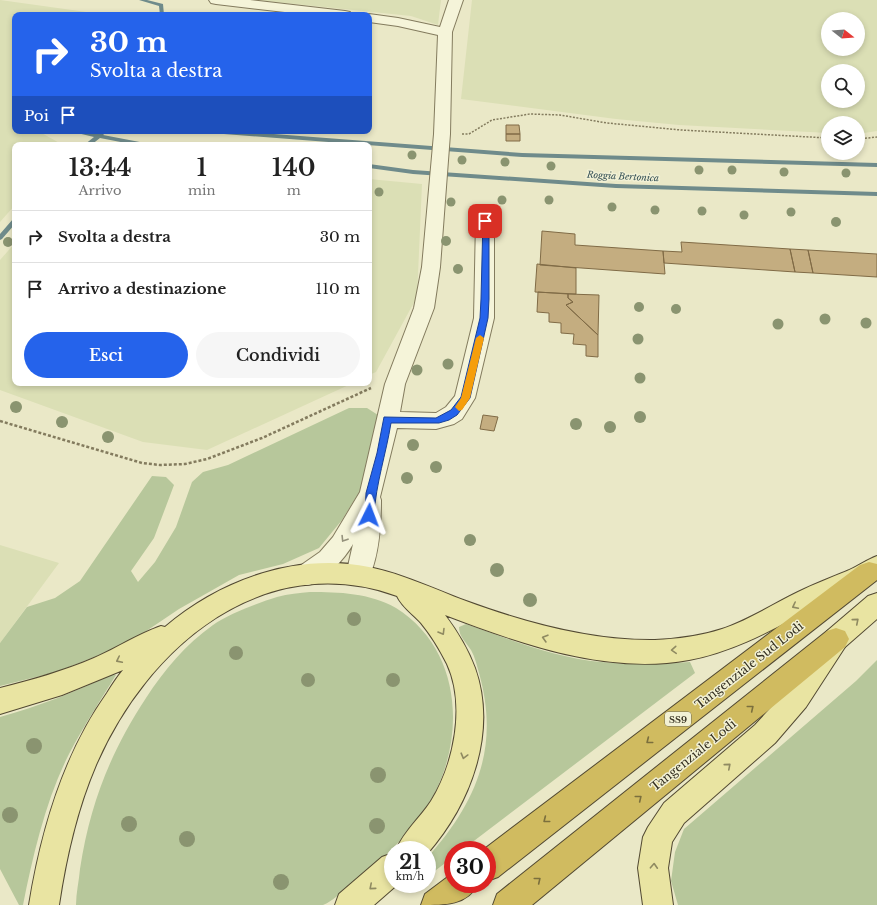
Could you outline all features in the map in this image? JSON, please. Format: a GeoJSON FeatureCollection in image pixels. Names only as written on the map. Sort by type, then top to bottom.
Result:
{"type":"FeatureCollection","features":[{"type":"Feature","properties":{"kind":"highway","name":"Tangenziale Sud Lodi"},"geometry":{"type":"LineString","coordinates":[[496,859],[873,569]]}},
{"type":"Feature","properties":{"kind":"highway","name":"Tangenziale Lodi"},"geometry":{"type":"LineString","coordinates":[[508,905],[836,639]]}},
{"type":"Feature","properties":{"kind":"highway"},"geometry":{"type":"LineString","coordinates":[[436,905],[451,893]]}},
{"type":"Feature","properties":{"kind":"main road"},"geometry":{"type":"LineString","coordinates":[[0,701],[71,680],[104,667],[160,638],[214,604],[250,587],[282,578],[331,573],[370,578],[468,613],[556,641],[590,647],[660,651],[691,648],[743,633],[817,594],[873,569]]}},
{"type":"Feature","properties":{"kind":"main road"},"geometry":{"type":"LineString","coordinates":[[370,578],[409,595],[423,607],[437,624],[462,668],[468,695],[470,714],[468,738],[455,783],[441,811],[419,841]]}},
{"type":"Feature","properties":{"kind":"main road","name":"Tangenziale Lodi"},"geometry":{"type":"LineString","coordinates":[[836,639],[877,604]]}},
{"type":"Feature","properties":{"kind":"main road"},"geometry":{"type":"LineString","coordinates":[[44,905],[48,877],[58,833],[89,751],[102,725],[123,692],[144,664],[166,640],[190,620]]}},
{"type":"Feature","properties":{"kind":"main road"},"geometry":{"type":"LineString","coordinates":[[658,905],[653,868],[658,837],[674,814],[765,734],[797,698],[836,639]]}},
{"type":"Feature","properties":{"kind":"main road"},"geometry":{"type":"LineString","coordinates":[[350,905],[384,876]]}},
{"type":"Feature","properties":{"kind":"street"},"geometry":{"type":"LineString","coordinates":[[216,0],[319,12]]}},
{"type":"Feature","properties":{"kind":"street"},"geometry":{"type":"LineString","coordinates":[[370,578],[369,529],[371,493],[395,384],[424,308],[431,267],[442,134],[445,32],[456,0]]}},
{"type":"Feature","properties":{"kind":"street"},"geometry":{"type":"LineString","coordinates":[[372,18],[398,22],[445,32]]}},
{"type":"Feature","properties":{"kind":"street"},"geometry":{"type":"LineString","coordinates":[[387,420],[436,421],[446,418],[454,412],[465,398],[484,318],[485,221]]}},
{"type":"Feature","properties":{"kind":"street"},"geometry":{"type":"LineString","coordinates":[[306,575],[329,560],[364,508],[371,493]]}},
{"type":"Feature","properties":{"kind":"path"},"geometry":{"type":"LineString","coordinates":[[442,134],[469,134],[492,120],[530,114],[545,114],[607,123],[681,130],[821,138]]}},
{"type":"Feature","properties":{"kind":"path"},"geometry":{"type":"LineString","coordinates":[[865,138],[877,137]]}},
{"type":"Feature","properties":{"kind":"path"},"geometry":{"type":"LineString","coordinates":[[0,421],[142,462],[160,465],[186,464],[207,459],[262,438],[306,419],[364,390],[378,385],[395,384]]}},
{"type":"Feature","properties":{"kind":"green space"},"geometry":{"type":"Polygon","coordinates":[[[0,0],[86,12],[12,12],[12,134],[43,134],[58,142],[12,142],[12,208],[0,222],[0,0]]]}},
{"type":"Feature","properties":{"kind":"green space"},"geometry":{"type":"Polygon","coordinates":[[[256,0],[441,0],[438,25],[411,16],[256,0]]]}},
{"type":"Feature","properties":{"kind":"green space"},"geometry":{"type":"Polygon","coordinates":[[[472,0],[877,0],[877,131],[865,133],[865,116],[821,116],[821,133],[679,125],[616,119],[461,99],[472,0]]]}},
{"type":"Feature","properties":{"kind":"green space"},"geometry":{"type":"Polygon","coordinates":[[[372,179],[422,184],[417,297],[376,372],[372,374],[372,179]]]}},
{"type":"Feature","properties":{"kind":"green space"},"geometry":{"type":"Polygon","coordinates":[[[12,246],[12,386],[346,386],[207,450],[143,442],[0,390],[0,260],[12,246]]]}},
{"type":"Feature","properties":{"kind":"green space"},"geometry":{"type":"Polygon","coordinates":[[[349,408],[367,408],[378,415],[360,491],[342,520],[319,548],[283,564],[239,575],[179,609],[127,644],[56,672],[0,686],[0,643],[27,607],[55,598],[80,581],[152,476],[166,477],[174,485],[154,538],[131,571],[138,582],[155,562],[176,527],[192,482],[203,472],[228,465],[349,408]]]}},
{"type":"Feature","properties":{"kind":"green space"},"geometry":{"type":"Polygon","coordinates":[[[0,545],[59,563],[0,643],[0,545]]]}},
{"type":"Feature","properties":{"kind":"green space"},"geometry":{"type":"Polygon","coordinates":[[[332,592],[354,594],[376,599],[396,608],[415,623],[430,640],[441,659],[448,680],[452,703],[453,726],[450,748],[444,771],[423,812],[399,841],[384,841],[384,857],[371,869],[340,894],[323,905],[76,905],[84,845],[89,823],[103,780],[133,718],[146,698],[176,658],[193,641],[213,625],[228,616],[261,602],[290,594],[332,592]]]}},
{"type":"Feature","properties":{"kind":"green space"},"geometry":{"type":"Polygon","coordinates":[[[466,624],[515,642],[584,660],[623,664],[690,662],[695,673],[474,841],[444,841],[444,864],[436,870],[436,847],[459,816],[471,794],[480,772],[485,749],[487,725],[485,700],[475,659],[471,650],[461,637],[459,627],[466,624]]]}},
{"type":"Feature","properties":{"kind":"green space"},"geometry":{"type":"Polygon","coordinates":[[[877,660],[877,905],[678,905],[671,881],[675,852],[684,829],[856,681],[877,660]]]}},
{"type":"Feature","properties":{"kind":"green space"},"geometry":{"type":"Polygon","coordinates":[[[112,674],[116,675],[80,734],[61,771],[41,828],[23,905],[19,905],[0,869],[0,717],[57,698],[112,674]]]}},
{"type":"Feature","properties":{"kind":"building"},"geometry":{"type":"Polygon","coordinates":[[[506,125],[519,125],[520,134],[506,134],[506,125]]]}},
{"type":"Feature","properties":{"kind":"building"},"geometry":{"type":"Polygon","coordinates":[[[506,134],[520,134],[520,141],[506,141],[506,134]]]}},
{"type":"Feature","properties":{"kind":"building"},"geometry":{"type":"Polygon","coordinates":[[[542,231],[575,234],[575,245],[663,251],[665,274],[540,265],[542,231]]]}},
{"type":"Feature","properties":{"kind":"building"},"geometry":{"type":"Polygon","coordinates":[[[681,242],[790,249],[795,272],[664,263],[663,251],[682,252],[681,242]]]}},
{"type":"Feature","properties":{"kind":"building"},"geometry":{"type":"Polygon","coordinates":[[[790,249],[808,250],[813,273],[795,272],[790,249]]]}},
{"type":"Feature","properties":{"kind":"building"},"geometry":{"type":"Polygon","coordinates":[[[808,250],[877,254],[877,277],[813,273],[808,250]]]}},
{"type":"Feature","properties":{"kind":"building"},"geometry":{"type":"Polygon","coordinates":[[[537,264],[576,268],[576,294],[535,292],[537,264]]]}},
{"type":"Feature","properties":{"kind":"building"},"geometry":{"type":"Polygon","coordinates":[[[538,292],[568,294],[568,298],[573,302],[566,305],[598,335],[598,357],[586,356],[586,345],[573,344],[574,334],[561,333],[561,323],[549,322],[549,313],[537,312],[538,292]]]}},
{"type":"Feature","properties":{"kind":"building"},"geometry":{"type":"Polygon","coordinates":[[[568,294],[599,295],[598,335],[566,305],[573,302],[568,298],[568,294]]]}},
{"type":"Feature","properties":{"kind":"building"},"geometry":{"type":"Polygon","coordinates":[[[483,415],[498,417],[494,431],[480,429],[483,415]]]}},
{"type":"Feature","properties":{"kind":"waterway","name":"Roggia Bertonica"},"geometry":{"type":"LineString","coordinates":[[141,0],[161,5],[162,12]]}},
{"type":"Feature","properties":{"kind":"waterway","name":"Roggia Bertonica"},"geometry":{"type":"LineString","coordinates":[[88,134],[98,136]]}},
{"type":"Feature","properties":{"kind":"waterway"},"geometry":{"type":"LineString","coordinates":[[250,134],[354,142]]}},
{"type":"Feature","properties":{"kind":"waterway"},"geometry":{"type":"LineString","coordinates":[[91,142],[98,136]]}},
{"type":"Feature","properties":{"kind":"waterway","name":"Roggia Bertonica"},"geometry":{"type":"LineString","coordinates":[[98,136],[129,142]]}},
{"type":"Feature","properties":{"kind":"waterway"},"geometry":{"type":"LineString","coordinates":[[372,143],[522,155],[877,165]]}},
{"type":"Feature","properties":{"kind":"waterway","name":"Roggia Bertonica"},"geometry":{"type":"LineString","coordinates":[[372,166],[413,172],[616,186],[877,194]]}},
{"type":"Feature","properties":{"kind":"waterway"},"geometry":{"type":"LineString","coordinates":[[0,238],[12,224]]}},
{"type":"Feature","properties":{"kind":"slow traffic"},"geometry":{"type":"LineString","coordinates":[[459,407],[465,398],[480,338]]}},
{"type":"Feature","properties":{"kind":"route"},"geometry":{"type":"LineString","coordinates":[[369,515],[371,493],[381,453],[387,420],[426,422],[436,421],[446,418],[454,412],[465,398],[484,318],[485,221]]}}]}
